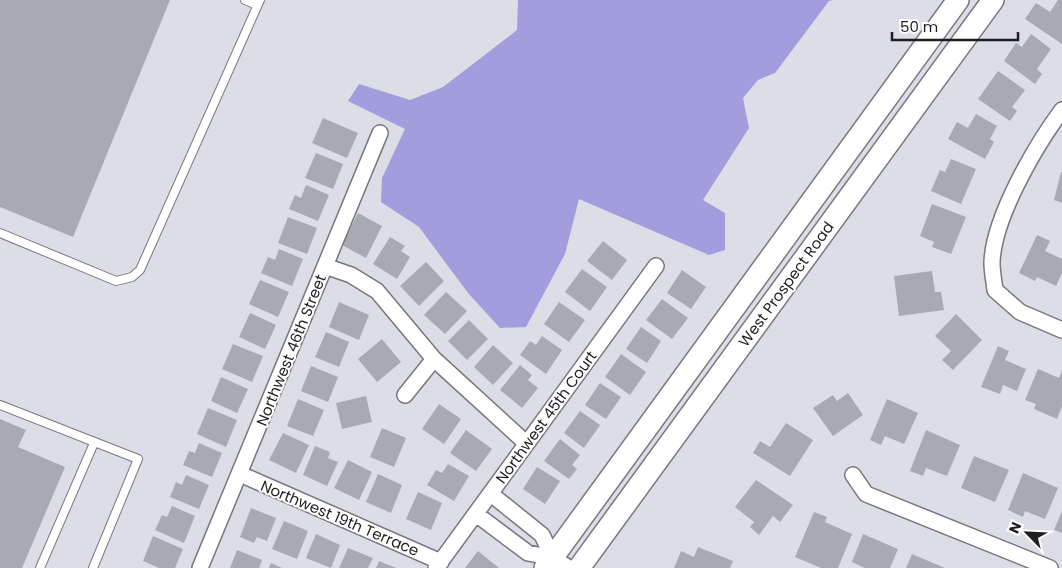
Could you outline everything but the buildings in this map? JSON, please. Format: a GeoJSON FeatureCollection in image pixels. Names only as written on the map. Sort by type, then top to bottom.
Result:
{"type":"FeatureCollection","features":[{"type":"Feature","properties":{"kind":"main road","name":"West Prospect Road"},"geometry":{"type":"LineString","coordinates":[[556,564],[958,0]]}},
{"type":"Feature","properties":{"kind":"main road","name":"West Prospect Road"},"geometry":{"type":"LineString","coordinates":[[579,568],[993,0]]}},
{"type":"Feature","properties":{"kind":"street"},"geometry":{"type":"LineString","coordinates":[[1060,115],[1026,164],[1000,226],[992,262],[995,290],[1020,312],[1062,330]]}},
{"type":"Feature","properties":{"kind":"street","name":"Northwest 46th Street"},"geometry":{"type":"LineString","coordinates":[[200,568],[380,133]]}},
{"type":"Feature","properties":{"kind":"street"},"geometry":{"type":"LineString","coordinates":[[325,266],[351,275],[377,291],[434,359],[526,444]]}},
{"type":"Feature","properties":{"kind":"street","name":"Northwest 45th Court"},"geometry":{"type":"LineString","coordinates":[[438,565],[656,266]]}},
{"type":"Feature","properties":{"kind":"street"},"geometry":{"type":"LineString","coordinates":[[405,395],[434,359]]}},
{"type":"Feature","properties":{"kind":"street","name":"Northwest 19th Terrace"},"geometry":{"type":"LineString","coordinates":[[240,474],[438,565]]}},
{"type":"Feature","properties":{"kind":"street"},"geometry":{"type":"LineString","coordinates":[[853,475],[866,494],[1050,568]]}},
{"type":"Feature","properties":{"kind":"street"},"geometry":{"type":"LineString","coordinates":[[491,494],[542,535],[556,564]]}},
{"type":"Feature","properties":{"kind":"street"},"geometry":{"type":"LineString","coordinates":[[476,514],[528,553],[556,564]]}},
{"type":"Feature","properties":{"kind":"lane"},"geometry":{"type":"LineString","coordinates":[[0,233],[116,280],[132,277],[140,270],[258,3],[245,0]]}},
{"type":"Feature","properties":{"kind":"lane"},"geometry":{"type":"LineString","coordinates":[[0,405],[138,459],[93,568]]}},
{"type":"Feature","properties":{"kind":"lane"},"geometry":{"type":"LineString","coordinates":[[40,568],[94,443]]}},
{"type":"Feature","properties":{"kind":"shaded area"},"geometry":{"type":"Polygon","coordinates":[[[518,0],[833,0],[829,1],[775,73],[758,80],[743,98],[749,128],[703,200],[725,213],[725,250],[709,255],[579,199],[565,254],[526,327],[500,328],[468,293],[419,227],[381,202],[382,178],[405,129],[348,101],[359,84],[410,100],[443,87],[517,30],[518,0]]]}}]}
